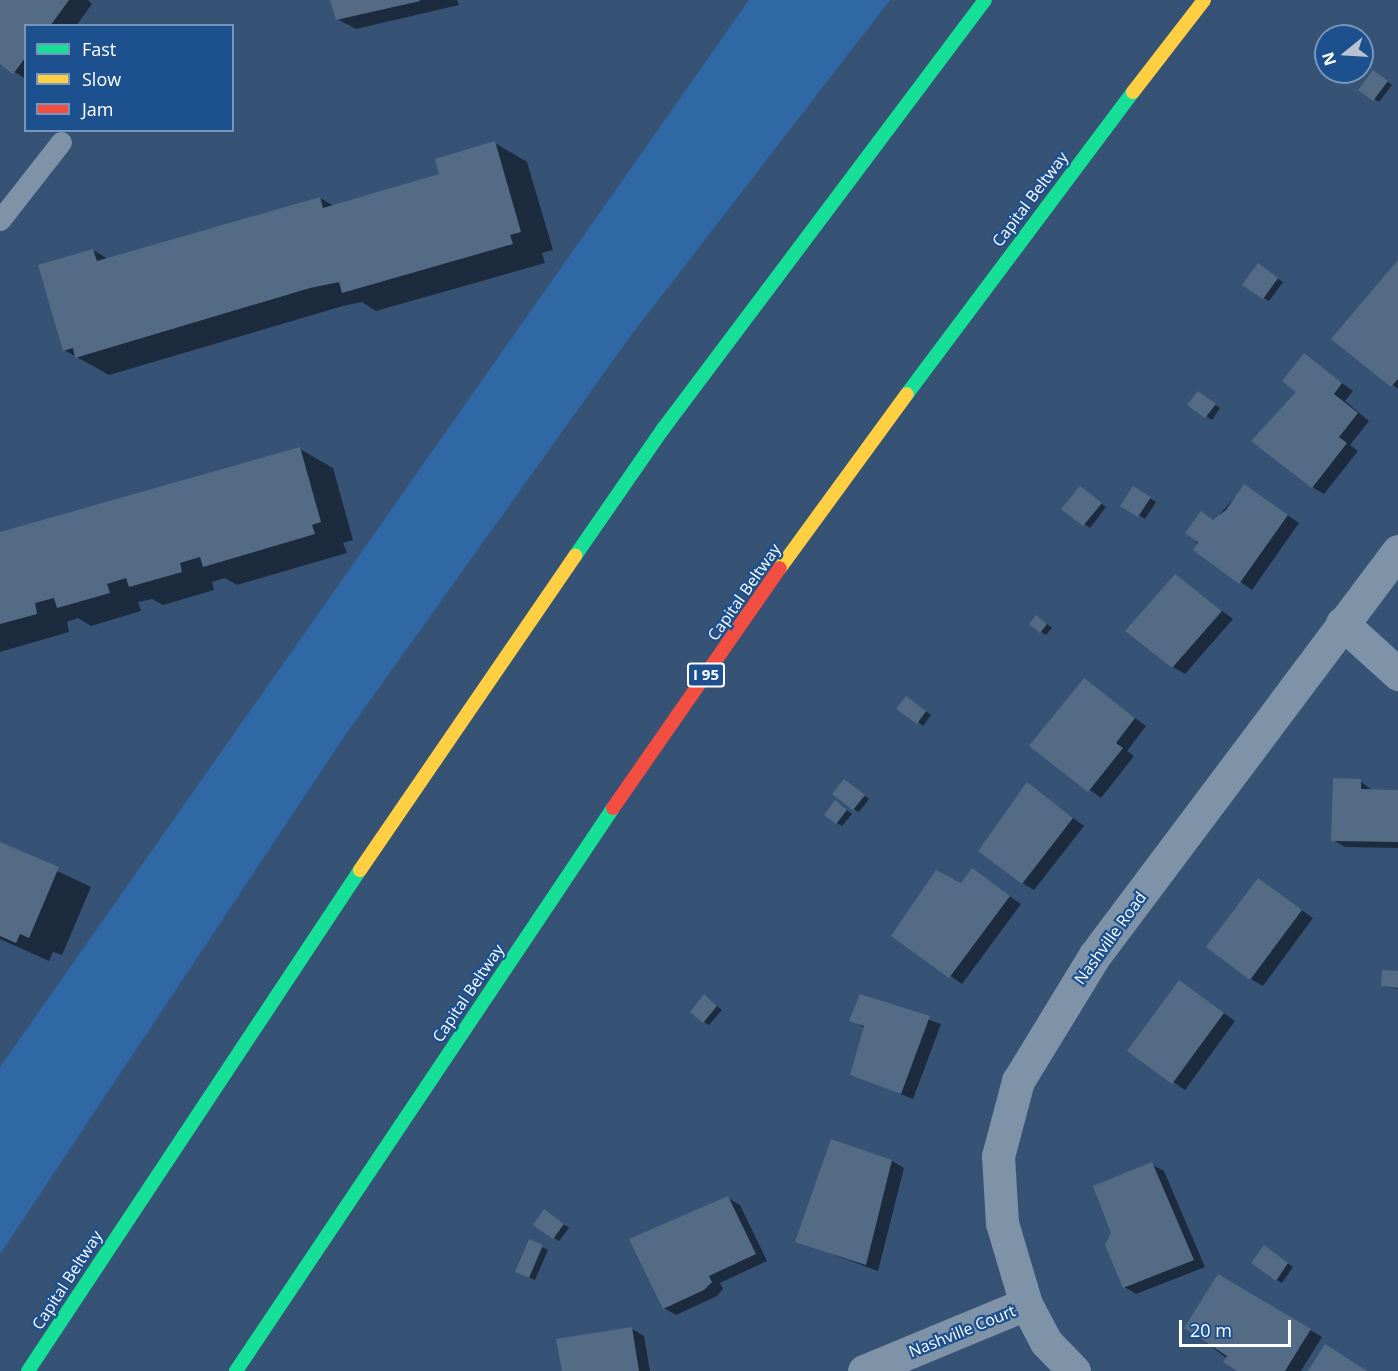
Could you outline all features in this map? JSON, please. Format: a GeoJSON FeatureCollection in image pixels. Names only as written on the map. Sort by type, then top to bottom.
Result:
{"type":"FeatureCollection","features":[{"type":"Feature","properties":{"kind":"highway","name":"Capital Beltway"},"geometry":{"type":"LineString","coordinates":[[27,1371],[266,1007],[657,438],[985,0]]}},
{"type":"Feature","properties":{"kind":"highway","name":"Capital Beltway"},"geometry":{"type":"LineString","coordinates":[[236,1371],[592,839],[800,540],[1046,204],[1204,0]]}},
{"type":"Feature","properties":{"kind":"street","name":"Nashville Road"},"geometry":{"type":"LineString","coordinates":[[1074,1371],[1046,1342],[1026,1304],[1008,1254],[998,1186],[998,1156],[1018,1081],[1095,955],[1398,551]]}},
{"type":"Feature","properties":{"kind":"street"},"geometry":{"type":"LineString","coordinates":[[1342,623],[1398,674]]}},
{"type":"Feature","properties":{"kind":"street","name":"Nashville Court"},"geometry":{"type":"LineString","coordinates":[[864,1371],[1026,1304]]}},
{"type":"Feature","properties":{"kind":"lane"},"geometry":{"type":"LineString","coordinates":[[0,220],[61,142]]}},
{"type":"Feature","properties":{"kind":"shaded area"},"geometry":{"type":"Polygon","coordinates":[[[749,0],[890,0],[629,338],[346,734],[0,1254],[0,1067],[749,0]]]}},
{"type":"Feature","properties":{"kind":"building"},"geometry":{"type":"Polygon","coordinates":[[[0,0],[69,0],[51,24],[24,24],[24,60],[13,74],[0,64],[0,0]]]}},
{"type":"Feature","properties":{"kind":"building"},"geometry":{"type":"Polygon","coordinates":[[[330,0],[420,0],[420,1],[336,20],[330,0]]]}},
{"type":"Feature","properties":{"kind":"building"},"geometry":{"type":"Polygon","coordinates":[[[1374,71],[1388,81],[1373,101],[1358,90],[1362,84],[1374,84],[1374,71]]]}},
{"type":"Feature","properties":{"kind":"building"},"geometry":{"type":"Polygon","coordinates":[[[495,141],[521,232],[510,235],[513,244],[342,293],[339,282],[310,288],[75,358],[73,348],[63,351],[38,265],[93,249],[97,261],[320,197],[323,208],[439,174],[435,159],[495,141]]]}},
{"type":"Feature","properties":{"kind":"building"},"geometry":{"type":"Polygon","coordinates":[[[1398,260],[1398,379],[1391,387],[1331,339],[1398,260]]]}},
{"type":"Feature","properties":{"kind":"building"},"geometry":{"type":"Polygon","coordinates":[[[1258,263],[1278,278],[1263,299],[1242,285],[1258,263]]]}},
{"type":"Feature","properties":{"kind":"building"},"geometry":{"type":"Polygon","coordinates":[[[1304,353],[1342,383],[1334,394],[1358,413],[1339,437],[1347,443],[1312,488],[1251,441],[1296,392],[1282,381],[1304,353]]]}},
{"type":"Feature","properties":{"kind":"building"},"geometry":{"type":"Polygon","coordinates":[[[1198,391],[1216,404],[1205,418],[1187,405],[1198,391]]]}},
{"type":"Feature","properties":{"kind":"building"},"geometry":{"type":"Polygon","coordinates":[[[300,447],[321,522],[312,525],[315,534],[203,567],[200,557],[180,563],[182,572],[129,587],[126,578],[107,584],[110,593],[57,608],[54,598],[35,603],[37,614],[0,624],[0,532],[300,447]]]}},
{"type":"Feature","properties":{"kind":"building"},"geometry":{"type":"Polygon","coordinates":[[[1244,484],[1288,515],[1239,584],[1193,550],[1198,542],[1185,533],[1201,511],[1213,520],[1226,510],[1244,484]]]}},
{"type":"Feature","properties":{"kind":"building"},"geometry":{"type":"Polygon","coordinates":[[[1080,486],[1102,503],[1083,526],[1061,509],[1080,486]]]}},
{"type":"Feature","properties":{"kind":"building"},"geometry":{"type":"Polygon","coordinates":[[[1133,486],[1151,497],[1138,517],[1120,506],[1133,486]]]}},
{"type":"Feature","properties":{"kind":"building"},"geometry":{"type":"Polygon","coordinates":[[[1175,574],[1222,611],[1172,668],[1125,631],[1175,574]]]}},
{"type":"Feature","properties":{"kind":"building"},"geometry":{"type":"Polygon","coordinates":[[[1036,615],[1047,624],[1040,633],[1029,624],[1036,615]]]}},
{"type":"Feature","properties":{"kind":"building"},"geometry":{"type":"Polygon","coordinates":[[[1084,678],[1135,718],[1116,743],[1123,748],[1088,792],[1029,746],[1084,678]]]}},
{"type":"Feature","properties":{"kind":"building"},"geometry":{"type":"Polygon","coordinates":[[[906,696],[926,711],[917,724],[896,709],[906,696]]]}},
{"type":"Feature","properties":{"kind":"building"},"geometry":{"type":"Polygon","coordinates":[[[1333,778],[1361,779],[1361,789],[1398,790],[1398,842],[1331,841],[1333,778]]]}},
{"type":"Feature","properties":{"kind":"building"},"geometry":{"type":"Polygon","coordinates":[[[844,779],[865,795],[853,810],[832,794],[844,779]]]}},
{"type":"Feature","properties":{"kind":"building"},"geometry":{"type":"Polygon","coordinates":[[[1027,782],[1073,818],[1022,884],[978,851],[1027,782]]]}},
{"type":"Feature","properties":{"kind":"building"},"geometry":{"type":"Polygon","coordinates":[[[835,800],[847,810],[836,824],[824,815],[835,800]]]}},
{"type":"Feature","properties":{"kind":"building"},"geometry":{"type":"Polygon","coordinates":[[[0,842],[59,867],[29,938],[20,934],[16,943],[0,936],[0,842]]]}},
{"type":"Feature","properties":{"kind":"building"},"geometry":{"type":"Polygon","coordinates":[[[972,868],[1010,896],[949,978],[891,936],[936,870],[961,883],[972,868]]]}},
{"type":"Feature","properties":{"kind":"building"},"geometry":{"type":"Polygon","coordinates":[[[1258,878],[1302,910],[1250,980],[1206,947],[1258,878]]]}},
{"type":"Feature","properties":{"kind":"building"},"geometry":{"type":"Polygon","coordinates":[[[1382,970],[1398,971],[1398,988],[1381,986],[1382,970]]]}},
{"type":"Feature","properties":{"kind":"building"},"geometry":{"type":"Polygon","coordinates":[[[1179,980],[1224,1013],[1172,1084],[1127,1051],[1179,980]]]}},
{"type":"Feature","properties":{"kind":"building"},"geometry":{"type":"Polygon","coordinates":[[[704,994],[717,1006],[703,1023],[690,1012],[704,994]]]}},
{"type":"Feature","properties":{"kind":"building"},"geometry":{"type":"Polygon","coordinates":[[[860,994],[930,1016],[901,1094],[850,1075],[864,1026],[849,1021],[860,994]]]}},
{"type":"Feature","properties":{"kind":"building"},"geometry":{"type":"Polygon","coordinates":[[[831,1139],[892,1160],[866,1265],[795,1242],[831,1139]]]}},
{"type":"Feature","properties":{"kind":"building"},"geometry":{"type":"Polygon","coordinates":[[[1152,1162],[1194,1260],[1123,1288],[1105,1245],[1111,1233],[1093,1186],[1152,1162]]]}},
{"type":"Feature","properties":{"kind":"building"},"geometry":{"type":"Polygon","coordinates":[[[728,1196],[756,1254],[709,1276],[712,1282],[704,1290],[663,1309],[629,1239],[728,1196]]]}},
{"type":"Feature","properties":{"kind":"building"},"geometry":{"type":"Polygon","coordinates":[[[544,1209],[564,1224],[553,1239],[533,1225],[544,1209]]]}},
{"type":"Feature","properties":{"kind":"building"},"geometry":{"type":"Polygon","coordinates":[[[529,1239],[543,1245],[529,1278],[515,1272],[529,1239]]]}},
{"type":"Feature","properties":{"kind":"building"},"geometry":{"type":"Polygon","coordinates":[[[1264,1245],[1288,1263],[1276,1281],[1251,1263],[1264,1245]]]}},
{"type":"Feature","properties":{"kind":"building"},"geometry":{"type":"Polygon","coordinates":[[[1218,1274],[1311,1329],[1285,1371],[1237,1371],[1223,1362],[1227,1356],[1184,1328],[1218,1274]]]}},
{"type":"Feature","properties":{"kind":"building"},"geometry":{"type":"Polygon","coordinates":[[[632,1327],[639,1371],[562,1371],[556,1339],[632,1327]]]}},
{"type":"Feature","properties":{"kind":"building"},"geometry":{"type":"Polygon","coordinates":[[[1325,1344],[1367,1371],[1308,1371],[1325,1344]]]}},
{"type":"Feature","properties":{"kind":"traffic: fast"},"geometry":{"type":"LineString","coordinates":[[575,556],[663,429],[985,0]]}},
{"type":"Feature","properties":{"kind":"traffic: fast"},"geometry":{"type":"LineString","coordinates":[[907,394],[1133,92]]}},
{"type":"Feature","properties":{"kind":"traffic: fast"},"geometry":{"type":"LineString","coordinates":[[236,1371],[613,808]]}},
{"type":"Feature","properties":{"kind":"traffic: fast"},"geometry":{"type":"LineString","coordinates":[[28,1371],[360,870]]}},
{"type":"Feature","properties":{"kind":"traffic: slow"},"geometry":{"type":"LineString","coordinates":[[1133,92],[1204,0]]}},
{"type":"Feature","properties":{"kind":"traffic: slow"},"geometry":{"type":"LineString","coordinates":[[780,568],[907,394]]}},
{"type":"Feature","properties":{"kind":"traffic: slow"},"geometry":{"type":"LineString","coordinates":[[360,870],[575,556]]}},
{"type":"Feature","properties":{"kind":"traffic: jam"},"geometry":{"type":"LineString","coordinates":[[613,808],[780,568]]}}]}
